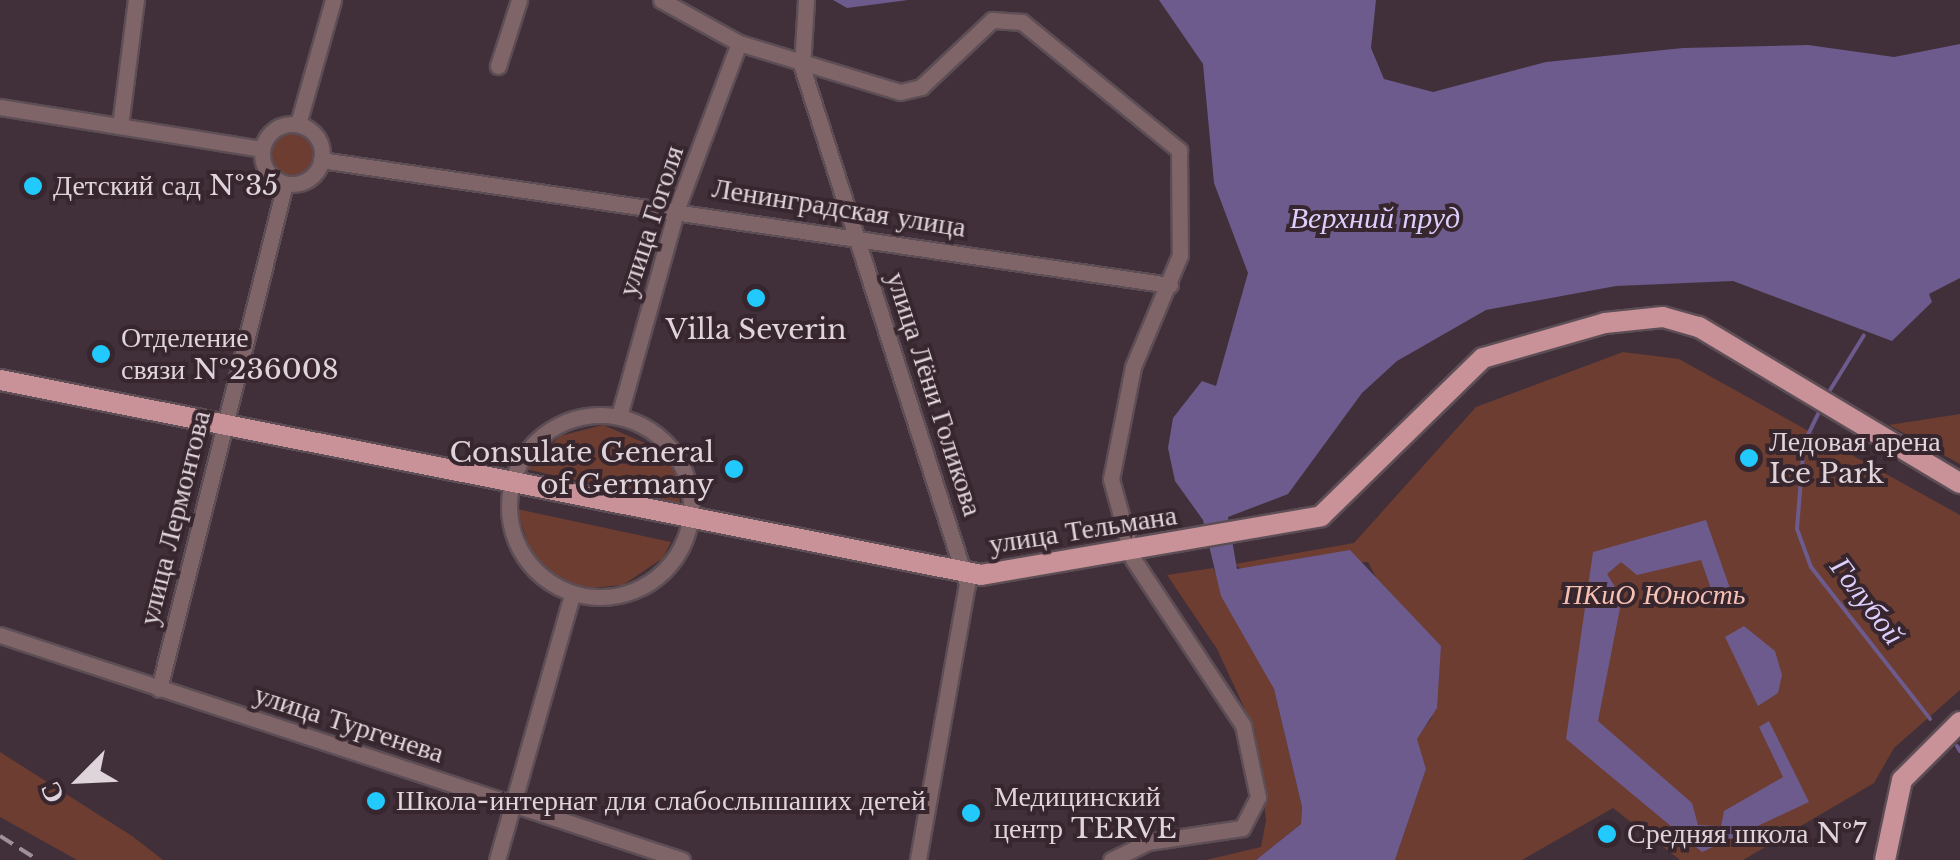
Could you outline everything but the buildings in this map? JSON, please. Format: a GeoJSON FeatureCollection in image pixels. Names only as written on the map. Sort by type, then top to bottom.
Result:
{"type":"FeatureCollection","features":[{"type":"Feature","properties":{"kind":"main road","name":"улица Тельмана"},"geometry":{"type":"LineString","coordinates":[[0,380],[512,486],[966,573],[1203,539],[1332,512],[1484,358],[1605,323],[1688,322],[1960,483]]}},
{"type":"Feature","properties":{"kind":"main road"},"geometry":{"type":"LineString","coordinates":[[1885,860],[1902,780],[1960,722]]}},
{"type":"Feature","properties":{"kind":"street"},"geometry":{"type":"LineString","coordinates":[[120,126],[136,0]]}},
{"type":"Feature","properties":{"kind":"street"},"geometry":{"type":"LineString","coordinates":[[298,124],[334,0]]}},
{"type":"Feature","properties":{"kind":"street"},"geometry":{"type":"LineString","coordinates":[[498,66],[520,0]]}},
{"type":"Feature","properties":{"kind":"street"},"geometry":{"type":"LineString","coordinates":[[661,0],[739,43],[802,66],[911,92],[992,20],[1045,36],[1179,150],[1186,214],[1170,285],[1133,367],[1112,449],[1129,551],[1243,725],[1258,797],[1242,828],[1134,845],[1111,860]]}},
{"type":"Feature","properties":{"kind":"street","name":"улица Лёни Голикова"},"geometry":{"type":"LineString","coordinates":[[806,0],[802,66],[966,573],[918,860]]}},
{"type":"Feature","properties":{"kind":"street","name":"улица Гоголя"},"geometry":{"type":"LineString","coordinates":[[620,416],[677,208],[739,43]]}},
{"type":"Feature","properties":{"kind":"street"},"geometry":{"type":"LineString","coordinates":[[0,108],[262,149]]}},
{"type":"Feature","properties":{"kind":"street"},"geometry":{"type":"LineString","coordinates":[[298,124],[317,137],[322,160],[304,182],[284,184],[270,176],[262,149],[276,128],[298,124]]}},
{"type":"Feature","properties":{"kind":"street","name":"Ленинградская улица"},"geometry":{"type":"LineString","coordinates":[[322,160],[677,208],[1170,285]]}},
{"type":"Feature","properties":{"kind":"street","name":"улица Лермонтова"},"geometry":{"type":"LineString","coordinates":[[159,689],[284,184]]}},
{"type":"Feature","properties":{"kind":"street"},"geometry":{"type":"LineString","coordinates":[[620,416],[648,426],[674,451],[689,488],[688,518],[678,548],[650,581],[604,599],[571,598],[523,554],[512,486],[521,458],[548,433],[620,416]]}},
{"type":"Feature","properties":{"kind":"street"},"geometry":{"type":"LineString","coordinates":[[497,860],[571,598]]}},
{"type":"Feature","properties":{"kind":"street","name":"улица Тургенева"},"geometry":{"type":"LineString","coordinates":[[0,634],[682,860]]}},
{"type":"Feature","properties":{"kind":"green space"},"geometry":{"type":"Polygon","coordinates":[[[292,132],[307,139],[314,154],[307,169],[292,176],[277,169],[270,154],[277,139],[292,132]]]}},
{"type":"Feature","properties":{"kind":"green space","name":"ПКиО Юность"},"geometry":{"type":"Polygon","coordinates":[[[1623,352],[1679,359],[1960,515],[1960,690],[1894,748],[1874,783],[1743,860],[1680,860],[1613,808],[1522,860],[1395,860],[1426,769],[1416,739],[1431,719],[1440,646],[1387,599],[1368,562],[1243,571],[1235,564],[1354,543],[1476,407],[1623,352]]]}},
{"type":"Feature","properties":{"kind":"green space"},"geometry":{"type":"Polygon","coordinates":[[[1960,414],[1960,464],[1889,425],[1960,414]]]}},
{"type":"Feature","properties":{"kind":"green space"},"geometry":{"type":"Polygon","coordinates":[[[603,425],[661,450],[677,474],[680,503],[525,469],[560,436],[603,425]]]}},
{"type":"Feature","properties":{"kind":"green space"},"geometry":{"type":"Polygon","coordinates":[[[517,509],[671,542],[663,558],[623,585],[570,590],[533,560],[517,509]]]}},
{"type":"Feature","properties":{"kind":"green space"},"geometry":{"type":"Polygon","coordinates":[[[1213,568],[1274,689],[1302,807],[1301,824],[1256,860],[1206,860],[1261,847],[1266,820],[1255,731],[1217,649],[1167,575],[1213,568]]]}},
{"type":"Feature","properties":{"kind":"green space"},"geometry":{"type":"Polygon","coordinates":[[[0,752],[163,860],[77,860],[0,817],[0,752]]]}},
{"type":"Feature","properties":{"kind":"water"},"geometry":{"type":"Polygon","coordinates":[[[833,0],[908,0],[847,8],[833,0]]]}},
{"type":"Feature","properties":{"kind":"water","name":"Верхний пруд"},"geometry":{"type":"Polygon","coordinates":[[[1159,0],[1376,0],[1371,48],[1384,79],[1433,92],[1546,62],[1683,48],[1808,45],[1894,57],[1960,44],[1960,278],[1929,294],[1932,302],[1892,341],[1733,281],[1616,286],[1486,310],[1397,361],[1362,393],[1288,494],[1228,517],[1237,569],[1350,550],[1441,646],[1437,708],[1417,739],[1426,769],[1395,860],[1256,860],[1301,824],[1302,807],[1274,689],[1221,596],[1203,520],[1175,481],[1168,448],[1173,418],[1202,381],[1216,386],[1248,273],[1214,183],[1203,64],[1159,0]]]}},
{"type":"Feature","properties":{"kind":"water"},"geometry":{"type":"Polygon","coordinates":[[[1706,520],[1733,597],[1718,609],[1701,560],[1637,575],[1621,562],[1607,574],[1622,598],[1598,721],[1692,803],[1698,825],[1721,826],[1724,811],[1783,777],[1759,727],[1769,721],[1809,802],[1702,852],[1566,739],[1593,552],[1706,520]]]}},
{"type":"Feature","properties":{"kind":"water"},"geometry":{"type":"Polygon","coordinates":[[[1744,626],[1775,651],[1782,675],[1778,693],[1758,706],[1725,637],[1744,626]]]}},
{"type":"Feature","properties":{"kind":"waterway","name":"Голубой"},"geometry":{"type":"LineString","coordinates":[[1827,395],[1864,335]]}},
{"type":"Feature","properties":{"kind":"waterway","name":"Голубой"},"geometry":{"type":"LineString","coordinates":[[1821,408],[1804,443],[1797,529],[1811,567],[1930,719]]}},
{"type":"Feature","properties":{"kind":"waterway","name":"Голубой"},"geometry":{"type":"LineString","coordinates":[[1957,746],[1960,751]]}},
{"type":"Feature","properties":{"kind":"railway"},"geometry":{"type":"LineString","coordinates":[[0,836],[38,860]]}},
{"type":"Feature","properties":{"kind":"place","name":"Детский сад №35"},"geometry":{"type":"Point","coordinates":[33,186]}},
{"type":"Feature","properties":{"kind":"place","name":"Villa Severin"},"geometry":{"type":"Point","coordinates":[756,298]}},
{"type":"Feature","properties":{"kind":"place","name":"Отделение связи №236008"},"geometry":{"type":"Point","coordinates":[101,354]}},
{"type":"Feature","properties":{"kind":"place","name":"Ледовая арена Ice Park"},"geometry":{"type":"Point","coordinates":[1749,458]}},
{"type":"Feature","properties":{"kind":"place","name":"Consulate General of Germany"},"geometry":{"type":"Point","coordinates":[734,469]}},
{"type":"Feature","properties":{"kind":"place","name":"Школа-интернат для слабослышаших детей"},"geometry":{"type":"Point","coordinates":[376,801]}},
{"type":"Feature","properties":{"kind":"place","name":"Медицинский центр TERVE"},"geometry":{"type":"Point","coordinates":[971,813]}},
{"type":"Feature","properties":{"kind":"place","name":"Средняя школа №7"},"geometry":{"type":"Point","coordinates":[1607,834]}}]}
